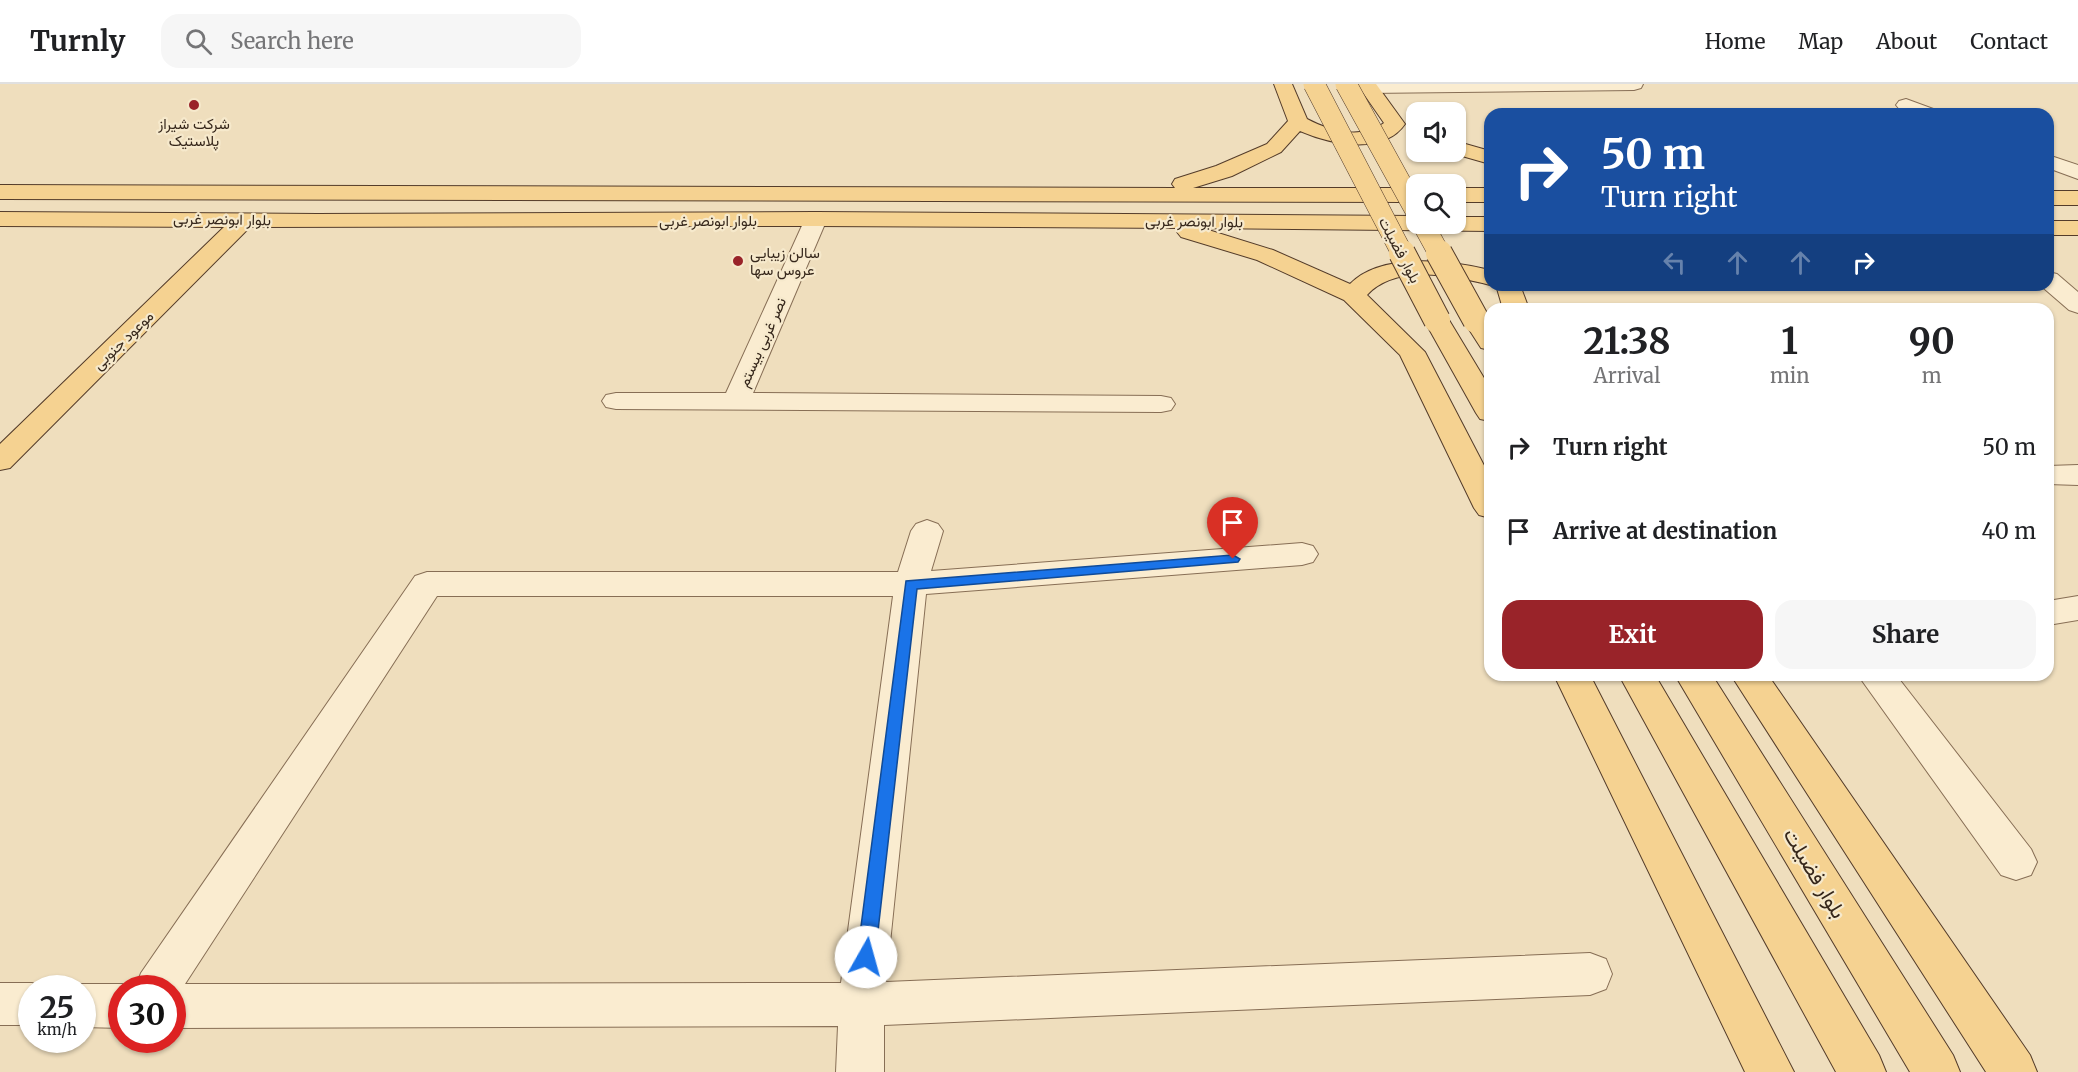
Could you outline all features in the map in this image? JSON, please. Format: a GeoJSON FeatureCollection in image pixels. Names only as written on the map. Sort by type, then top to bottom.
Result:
{"type":"FeatureCollection","features":[{"type":"Feature","properties":{"kind":"main road"},"geometry":{"type":"LineString","coordinates":[[1283,84],[1298,122],[1324,134],[1351,137],[1376,135],[1389,130],[1395,124]]}},
{"type":"Feature","properties":{"kind":"main road","name":"بلوار فضیلت"},"geometry":{"type":"LineString","coordinates":[[1314,84],[1437,320],[1484,403]]}},
{"type":"Feature","properties":{"kind":"main road","name":"بلوار فضیلت"},"geometry":{"type":"LineString","coordinates":[[1346,84],[1406,193]]}},
{"type":"Feature","properties":{"kind":"main road"},"geometry":{"type":"LineString","coordinates":[[1367,86],[1395,124],[1406,128]]}},
{"type":"Feature","properties":{"kind":"main road"},"geometry":{"type":"LineString","coordinates":[[1153,193],[1224,171],[1274,148],[1298,122]]}},
{"type":"Feature","properties":{"kind":"main road"},"geometry":{"type":"LineString","coordinates":[[1466,150],[1484,156]]}},
{"type":"Feature","properties":{"kind":"main road","name":"بلوار ابونصر غربی"},"geometry":{"type":"LineString","coordinates":[[0,192],[1406,195]]}},
{"type":"Feature","properties":{"kind":"main road"},"geometry":{"type":"LineString","coordinates":[[1466,195],[1484,195]]}},
{"type":"Feature","properties":{"kind":"main road"},"geometry":{"type":"LineString","coordinates":[[2054,198],[2078,198]]}},
{"type":"Feature","properties":{"kind":"main road","name":"بلوار ابونصر غربی"},"geometry":{"type":"LineString","coordinates":[[0,219],[317,221],[816,219],[1406,223]]}},
{"type":"Feature","properties":{"kind":"main road","name":"موعود جنوبی"},"geometry":{"type":"LineString","coordinates":[[0,461],[246,219]]}},
{"type":"Feature","properties":{"kind":"main road"},"geometry":{"type":"LineString","coordinates":[[1153,221],[1265,255],[1353,295],[1412,352],[1484,496]]}},
{"type":"Feature","properties":{"kind":"main road"},"geometry":{"type":"LineString","coordinates":[[1466,224],[1484,224]]}},
{"type":"Feature","properties":{"kind":"main road"},"geometry":{"type":"LineString","coordinates":[[2054,228],[2078,228]]}},
{"type":"Feature","properties":{"kind":"main road","name":"بلوار فضیلت"},"geometry":{"type":"LineString","coordinates":[[1431,234],[1484,331]]}},
{"type":"Feature","properties":{"kind":"main road"},"geometry":{"type":"LineString","coordinates":[[1353,295],[1367,282],[1389,273],[1416,269],[1447,269],[1484,277]]}},
{"type":"Feature","properties":{"kind":"main road"},"geometry":{"type":"LineString","coordinates":[[1575,681],[1770,1072]]}},
{"type":"Feature","properties":{"kind":"main road"},"geometry":{"type":"LineString","coordinates":[[1640,681],[1862,1072]]}},
{"type":"Feature","properties":{"kind":"main road","name":"بلوار فضیلت"},"geometry":{"type":"LineString","coordinates":[[1697,681],[1936,1072]]}},
{"type":"Feature","properties":{"kind":"main road"},"geometry":{"type":"LineString","coordinates":[[1753,681],[2013,1072]]}},
{"type":"Feature","properties":{"kind":"street"},"geometry":{"type":"LineString","coordinates":[[1367,86],[1634,84]]}},
{"type":"Feature","properties":{"kind":"street"},"geometry":{"type":"LineString","coordinates":[[1906,105],[1914,108]]}},
{"type":"Feature","properties":{"kind":"street","name":"نصر غربی بیستم"},"geometry":{"type":"LineString","coordinates":[[737,399],[816,219]]}},
{"type":"Feature","properties":{"kind":"street"},"geometry":{"type":"LineString","coordinates":[[2054,284],[2078,305]]}},
{"type":"Feature","properties":{"kind":"street"},"geometry":{"type":"LineString","coordinates":[[616,400],[737,399],[1161,404]]}},
{"type":"Feature","properties":{"kind":"street"},"geometry":{"type":"LineString","coordinates":[[2054,475],[2078,476]]}},
{"type":"Feature","properties":{"kind":"street"},"geometry":{"type":"LineString","coordinates":[[860,1072],[861,1004],[911,584],[927,531]]}},
{"type":"Feature","properties":{"kind":"street"},"geometry":{"type":"LineString","coordinates":[[166,975],[427,584],[911,584],[1302,554]]}},
{"type":"Feature","properties":{"kind":"street"},"geometry":{"type":"LineString","coordinates":[[2054,612],[2078,608]]}},
{"type":"Feature","properties":{"kind":"street"},"geometry":{"type":"LineString","coordinates":[[1880,681],[2016,862]]}},
{"type":"Feature","properties":{"kind":"street"},"geometry":{"type":"LineString","coordinates":[[186,1006],[861,1004],[1590,974]]}},
{"type":"Feature","properties":{"kind":"street"},"geometry":{"type":"LineString","coordinates":[[0,1004],[18,1004]]}},
{"type":"Feature","properties":{"kind":"place","name":"شرکت شیراز پلاستیک"},"geometry":{"type":"Point","coordinates":[194,105]}},
{"type":"Feature","properties":{"kind":"place","name":"سالن زیبایی عروس سها"},"geometry":{"type":"Point","coordinates":[738,261]}},
{"type":"Feature","properties":{"kind":"route"},"geometry":{"type":"LineString","coordinates":[[866,957],[911,584],[1233,559]]}}]}
